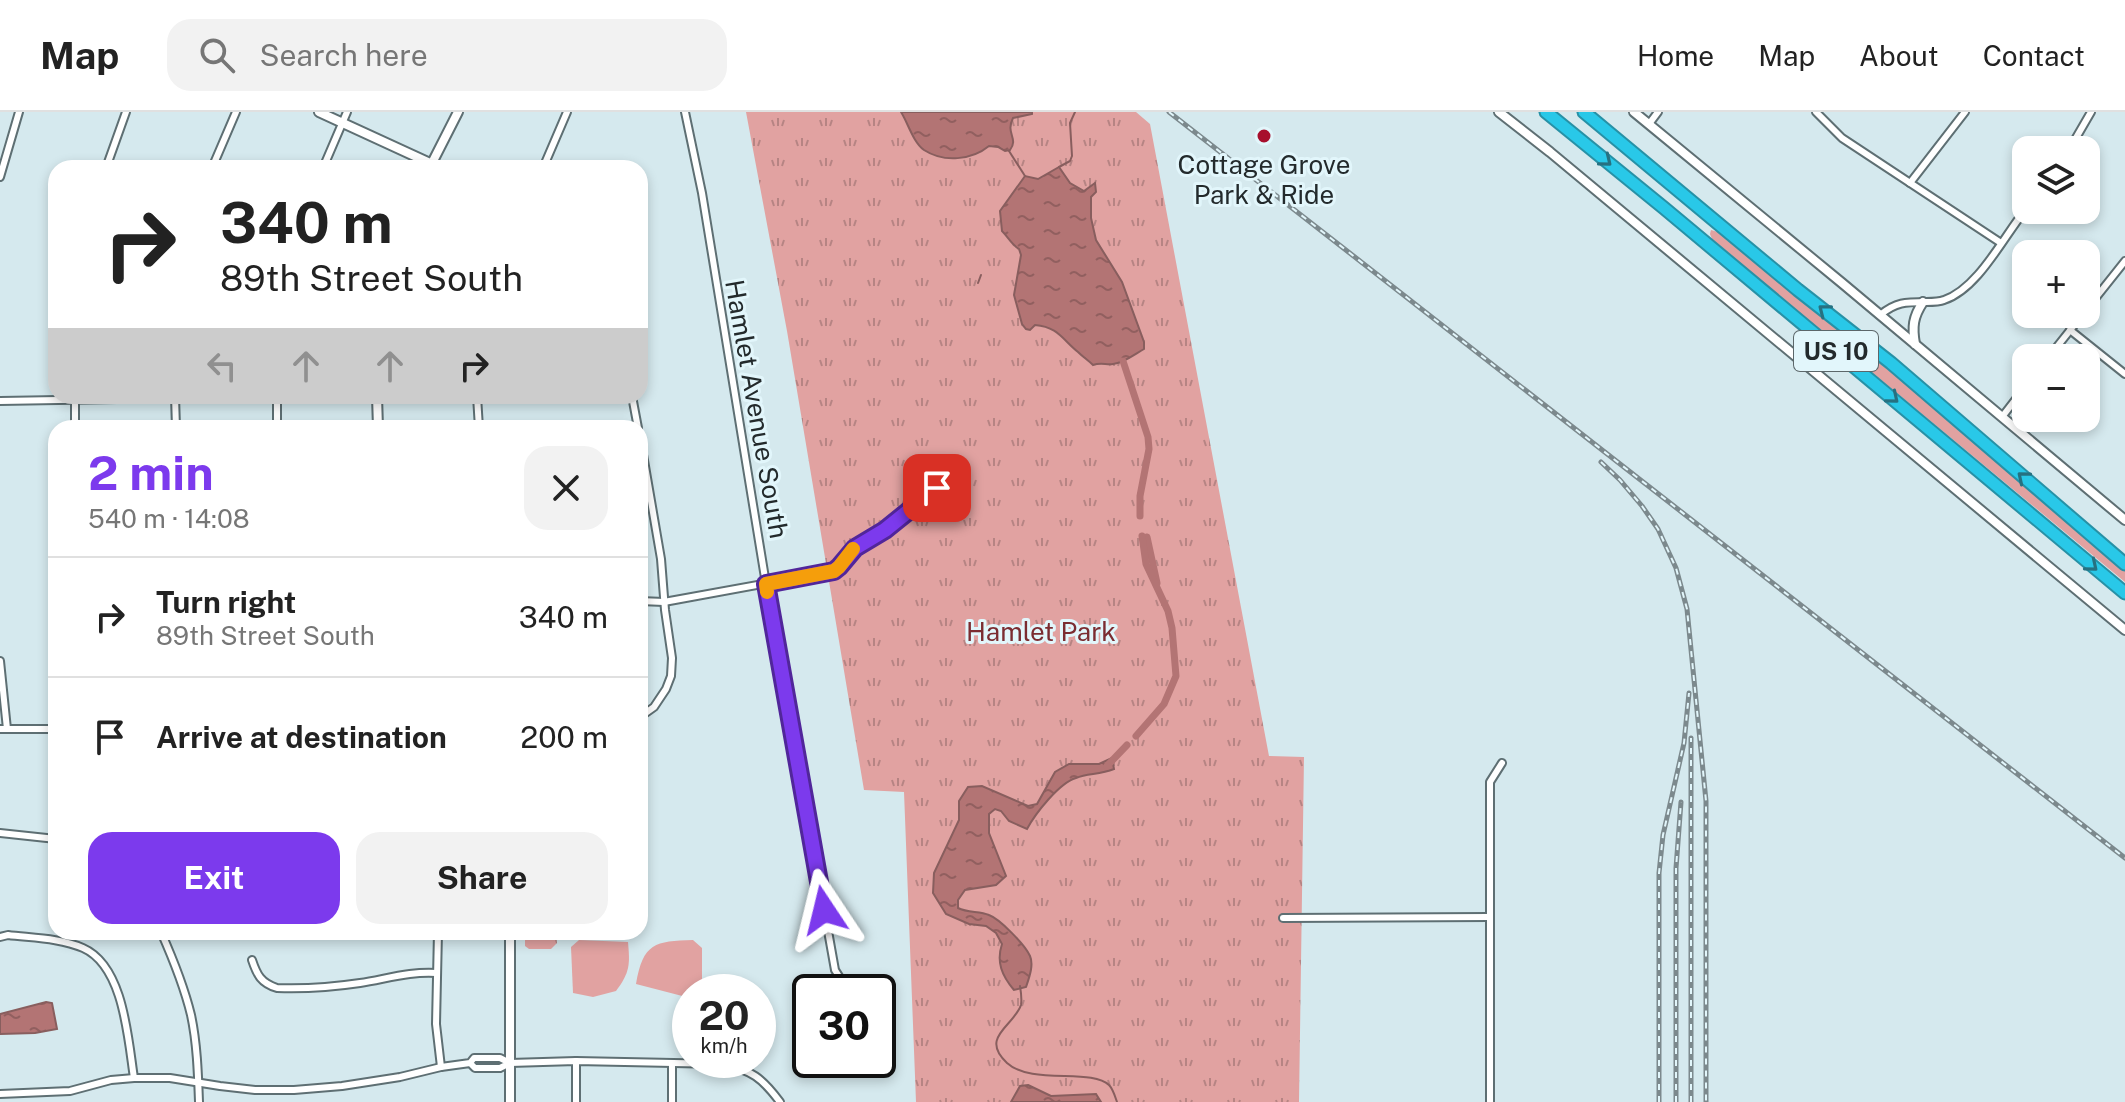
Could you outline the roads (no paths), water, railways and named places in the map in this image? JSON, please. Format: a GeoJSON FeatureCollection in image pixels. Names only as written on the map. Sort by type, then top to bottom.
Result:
{"type":"FeatureCollection","features":[{"type":"Feature","properties":{"kind":"highway","name":"US 10"},"geometry":{"type":"LineString","coordinates":[[1546,112],[2125,593]]}},
{"type":"Feature","properties":{"kind":"highway","name":"US 10"},"geometry":{"type":"LineString","coordinates":[[1584,112],[1891,363],[2125,564]]}},
{"type":"Feature","properties":{"kind":"street"},"geometry":{"type":"LineString","coordinates":[[0,177],[19,112]]}},
{"type":"Feature","properties":{"kind":"street"},"geometry":{"type":"LineString","coordinates":[[109,160],[126,112]]}},
{"type":"Feature","properties":{"kind":"street"},"geometry":{"type":"LineString","coordinates":[[215,160],[236,112]]}},
{"type":"Feature","properties":{"kind":"street"},"geometry":{"type":"LineString","coordinates":[[319,112],[419,160]]}},
{"type":"Feature","properties":{"kind":"street"},"geometry":{"type":"LineString","coordinates":[[326,160],[347,112]]}},
{"type":"Feature","properties":{"kind":"street"},"geometry":{"type":"LineString","coordinates":[[434,160],[458,112]]}},
{"type":"Feature","properties":{"kind":"street"},"geometry":{"type":"LineString","coordinates":[[546,160],[567,112]]}},
{"type":"Feature","properties":{"kind":"street","name":"Hamlet Avenue South"},"geometry":{"type":"LineString","coordinates":[[685,112],[702,193],[766,584],[838,974]]}},
{"type":"Feature","properties":{"kind":"street"},"geometry":{"type":"LineString","coordinates":[[1499,112],[2125,630]]}},
{"type":"Feature","properties":{"kind":"street"},"geometry":{"type":"LineString","coordinates":[[1634,112],[2125,520]]}},
{"type":"Feature","properties":{"kind":"street"},"geometry":{"type":"LineString","coordinates":[[1649,124],[1658,112]]}},
{"type":"Feature","properties":{"kind":"street"},"geometry":{"type":"LineString","coordinates":[[1816,112],[1842,138],[2001,243]]}},
{"type":"Feature","properties":{"kind":"street"},"geometry":{"type":"LineString","coordinates":[[1910,183],[1965,112]]}},
{"type":"Feature","properties":{"kind":"street"},"geometry":{"type":"LineString","coordinates":[[2077,136],[2091,112]]}},
{"type":"Feature","properties":{"kind":"street"},"geometry":{"type":"LineString","coordinates":[[1879,315],[1892,305],[1944,300],[1959,292],[1972,282],[2015,224]]}},
{"type":"Feature","properties":{"kind":"street"},"geometry":{"type":"LineString","coordinates":[[2100,292],[2125,261]]}},
{"type":"Feature","properties":{"kind":"street"},"geometry":{"type":"LineString","coordinates":[[1915,345],[1912,327],[1915,314],[1923,302]]}},
{"type":"Feature","properties":{"kind":"street"},"geometry":{"type":"LineString","coordinates":[[2059,344],[2070,330],[2125,374]]}},
{"type":"Feature","properties":{"kind":"street"},"geometry":{"type":"LineString","coordinates":[[0,401],[48,399]]}},
{"type":"Feature","properties":{"kind":"street"},"geometry":{"type":"LineString","coordinates":[[2002,417],[2012,404]]}},
{"type":"Feature","properties":{"kind":"street"},"geometry":{"type":"LineString","coordinates":[[648,483],[661,559],[672,658],[668,684],[648,711]]}},
{"type":"Feature","properties":{"kind":"street"},"geometry":{"type":"LineString","coordinates":[[648,601],[664,602],[834,571],[855,548],[885,530],[937,488]]}},
{"type":"Feature","properties":{"kind":"street"},"geometry":{"type":"LineString","coordinates":[[0,661],[3,729],[48,729]]}},
{"type":"Feature","properties":{"kind":"street"},"geometry":{"type":"LineString","coordinates":[[1490,1102],[1490,782],[1502,763]]}},
{"type":"Feature","properties":{"kind":"street"},"geometry":{"type":"LineString","coordinates":[[0,833],[48,838]]}},
{"type":"Feature","properties":{"kind":"street"},"geometry":{"type":"LineString","coordinates":[[1283,918],[1489,917]]}},
{"type":"Feature","properties":{"kind":"street"},"geometry":{"type":"LineString","coordinates":[[0,937],[8,935],[70,944],[84,948],[103,964],[118,994],[134,1078]]}},
{"type":"Feature","properties":{"kind":"street"},"geometry":{"type":"LineString","coordinates":[[164,940],[191,1015],[199,1102]]}},
{"type":"Feature","properties":{"kind":"street"},"geometry":{"type":"LineString","coordinates":[[438,940],[436,1024],[441,1067]]}},
{"type":"Feature","properties":{"kind":"street"},"geometry":{"type":"LineString","coordinates":[[510,940],[510,1102]]}},
{"type":"Feature","properties":{"kind":"street"},"geometry":{"type":"LineString","coordinates":[[252,960],[259,978],[277,988],[328,987],[415,973],[437,973]]}},
{"type":"Feature","properties":{"kind":"street"},"geometry":{"type":"LineString","coordinates":[[576,1061],[576,1102]]}},
{"type":"Feature","properties":{"kind":"street"},"geometry":{"type":"LineString","coordinates":[[0,1094],[70,1091],[111,1080],[134,1078],[170,1078],[255,1090],[294,1090],[342,1086],[470,1063],[475,1068],[498,1068],[510,1063],[576,1061],[672,1063]]}},
{"type":"Feature","properties":{"kind":"street"},"geometry":{"type":"LineString","coordinates":[[672,1078],[672,1102]]}},
{"type":"Feature","properties":{"kind":"street"},"geometry":{"type":"LineString","coordinates":[[758,1078],[765,1082],[780,1102]]}},
{"type":"Feature","properties":{"kind":"water"},"geometry":{"type":"Polygon","coordinates":[[[901,112],[1032,114],[1013,118],[1010,150],[989,146],[966,157],[949,158],[920,147],[901,112]]]}},
{"type":"Feature","properties":{"kind":"water"},"geometry":{"type":"Polygon","coordinates":[[[1059,167],[1070,183],[1084,191],[1095,183],[1091,218],[1096,240],[1122,282],[1144,342],[1144,349],[1117,363],[1093,365],[1054,331],[1035,325],[1030,330],[1022,324],[1014,295],[1021,255],[1002,231],[1000,211],[1025,176],[1038,179],[1059,167]]]}},
{"type":"Feature","properties":{"kind":"water"},"geometry":{"type":"Polygon","coordinates":[[[1112,758],[1114,769],[1080,776],[1062,786],[1027,829],[1009,821],[1001,811],[995,809],[989,814],[989,833],[1006,876],[996,885],[965,890],[958,900],[958,908],[994,917],[1027,951],[1031,972],[1026,987],[1014,990],[1001,968],[1002,944],[996,933],[986,926],[969,924],[946,914],[933,893],[934,873],[959,820],[959,801],[968,787],[982,786],[1028,806],[1037,804],[1055,772],[1069,764],[1099,764],[1112,758]]]}},
{"type":"Feature","properties":{"kind":"water"},"geometry":{"type":"Polygon","coordinates":[[[52,1003],[57,1029],[0,1034],[0,1014],[52,1003]]]}},
{"type":"Feature","properties":{"kind":"water"},"geometry":{"type":"Polygon","coordinates":[[[1028,1085],[1051,1096],[1096,1094],[1101,1102],[1011,1102],[1020,1086],[1028,1085]]]}},
{"type":"Feature","properties":{"kind":"waterway"},"geometry":{"type":"LineString","coordinates":[[1059,167],[1070,161],[1072,156],[1070,123],[1075,112]]}},
{"type":"Feature","properties":{"kind":"waterway"},"geometry":{"type":"LineString","coordinates":[[1009,151],[1025,176]]}},
{"type":"Feature","properties":{"kind":"waterway"},"geometry":{"type":"LineString","coordinates":[[978,283],[981,275]]}},
{"type":"Feature","properties":{"kind":"waterway"},"geometry":{"type":"LineString","coordinates":[[1123,361],[1148,437],[1140,516]]}},
{"type":"Feature","properties":{"kind":"waterway"},"geometry":{"type":"LineString","coordinates":[[1136,736],[1164,704],[1176,676],[1168,611],[1146,564],[1142,536]]}},
{"type":"Feature","properties":{"kind":"waterway"},"geometry":{"type":"LineString","coordinates":[[1147,537],[1157,583]]}},
{"type":"Feature","properties":{"kind":"waterway"},"geometry":{"type":"LineString","coordinates":[[1107,766],[1127,745]]}},
{"type":"Feature","properties":{"kind":"waterway"},"geometry":{"type":"LineString","coordinates":[[1020,986],[1021,1005],[997,1039],[999,1054],[1018,1070],[1101,1080],[1110,1087],[1117,1102]]}},
{"type":"Feature","properties":{"kind":"railway"},"geometry":{"type":"LineString","coordinates":[[1169,112],[2125,858]]}},
{"type":"Feature","properties":{"kind":"railway"},"geometry":{"type":"LineString","coordinates":[[1601,462],[1620,480],[1658,529],[1676,568],[1687,609],[1706,801],[1706,1102]]}},
{"type":"Feature","properties":{"kind":"railway"},"geometry":{"type":"LineString","coordinates":[[1659,1102],[1659,873],[1663,835],[1684,743],[1689,693]]}},
{"type":"Feature","properties":{"kind":"railway"},"geometry":{"type":"LineString","coordinates":[[1691,738],[1691,1102]]}},
{"type":"Feature","properties":{"kind":"railway"},"geometry":{"type":"LineString","coordinates":[[1676,1102],[1676,868],[1681,802]]}},
{"type":"Feature","properties":{"kind":"place","name":"Cottage Grove Park & Ride"},"geometry":{"type":"Point","coordinates":[1264,136]}},
{"type":"Feature","properties":{"kind":"park label","name":"Hamlet Park"},"geometry":{"type":"Point","coordinates":[1041,631]}}]}
